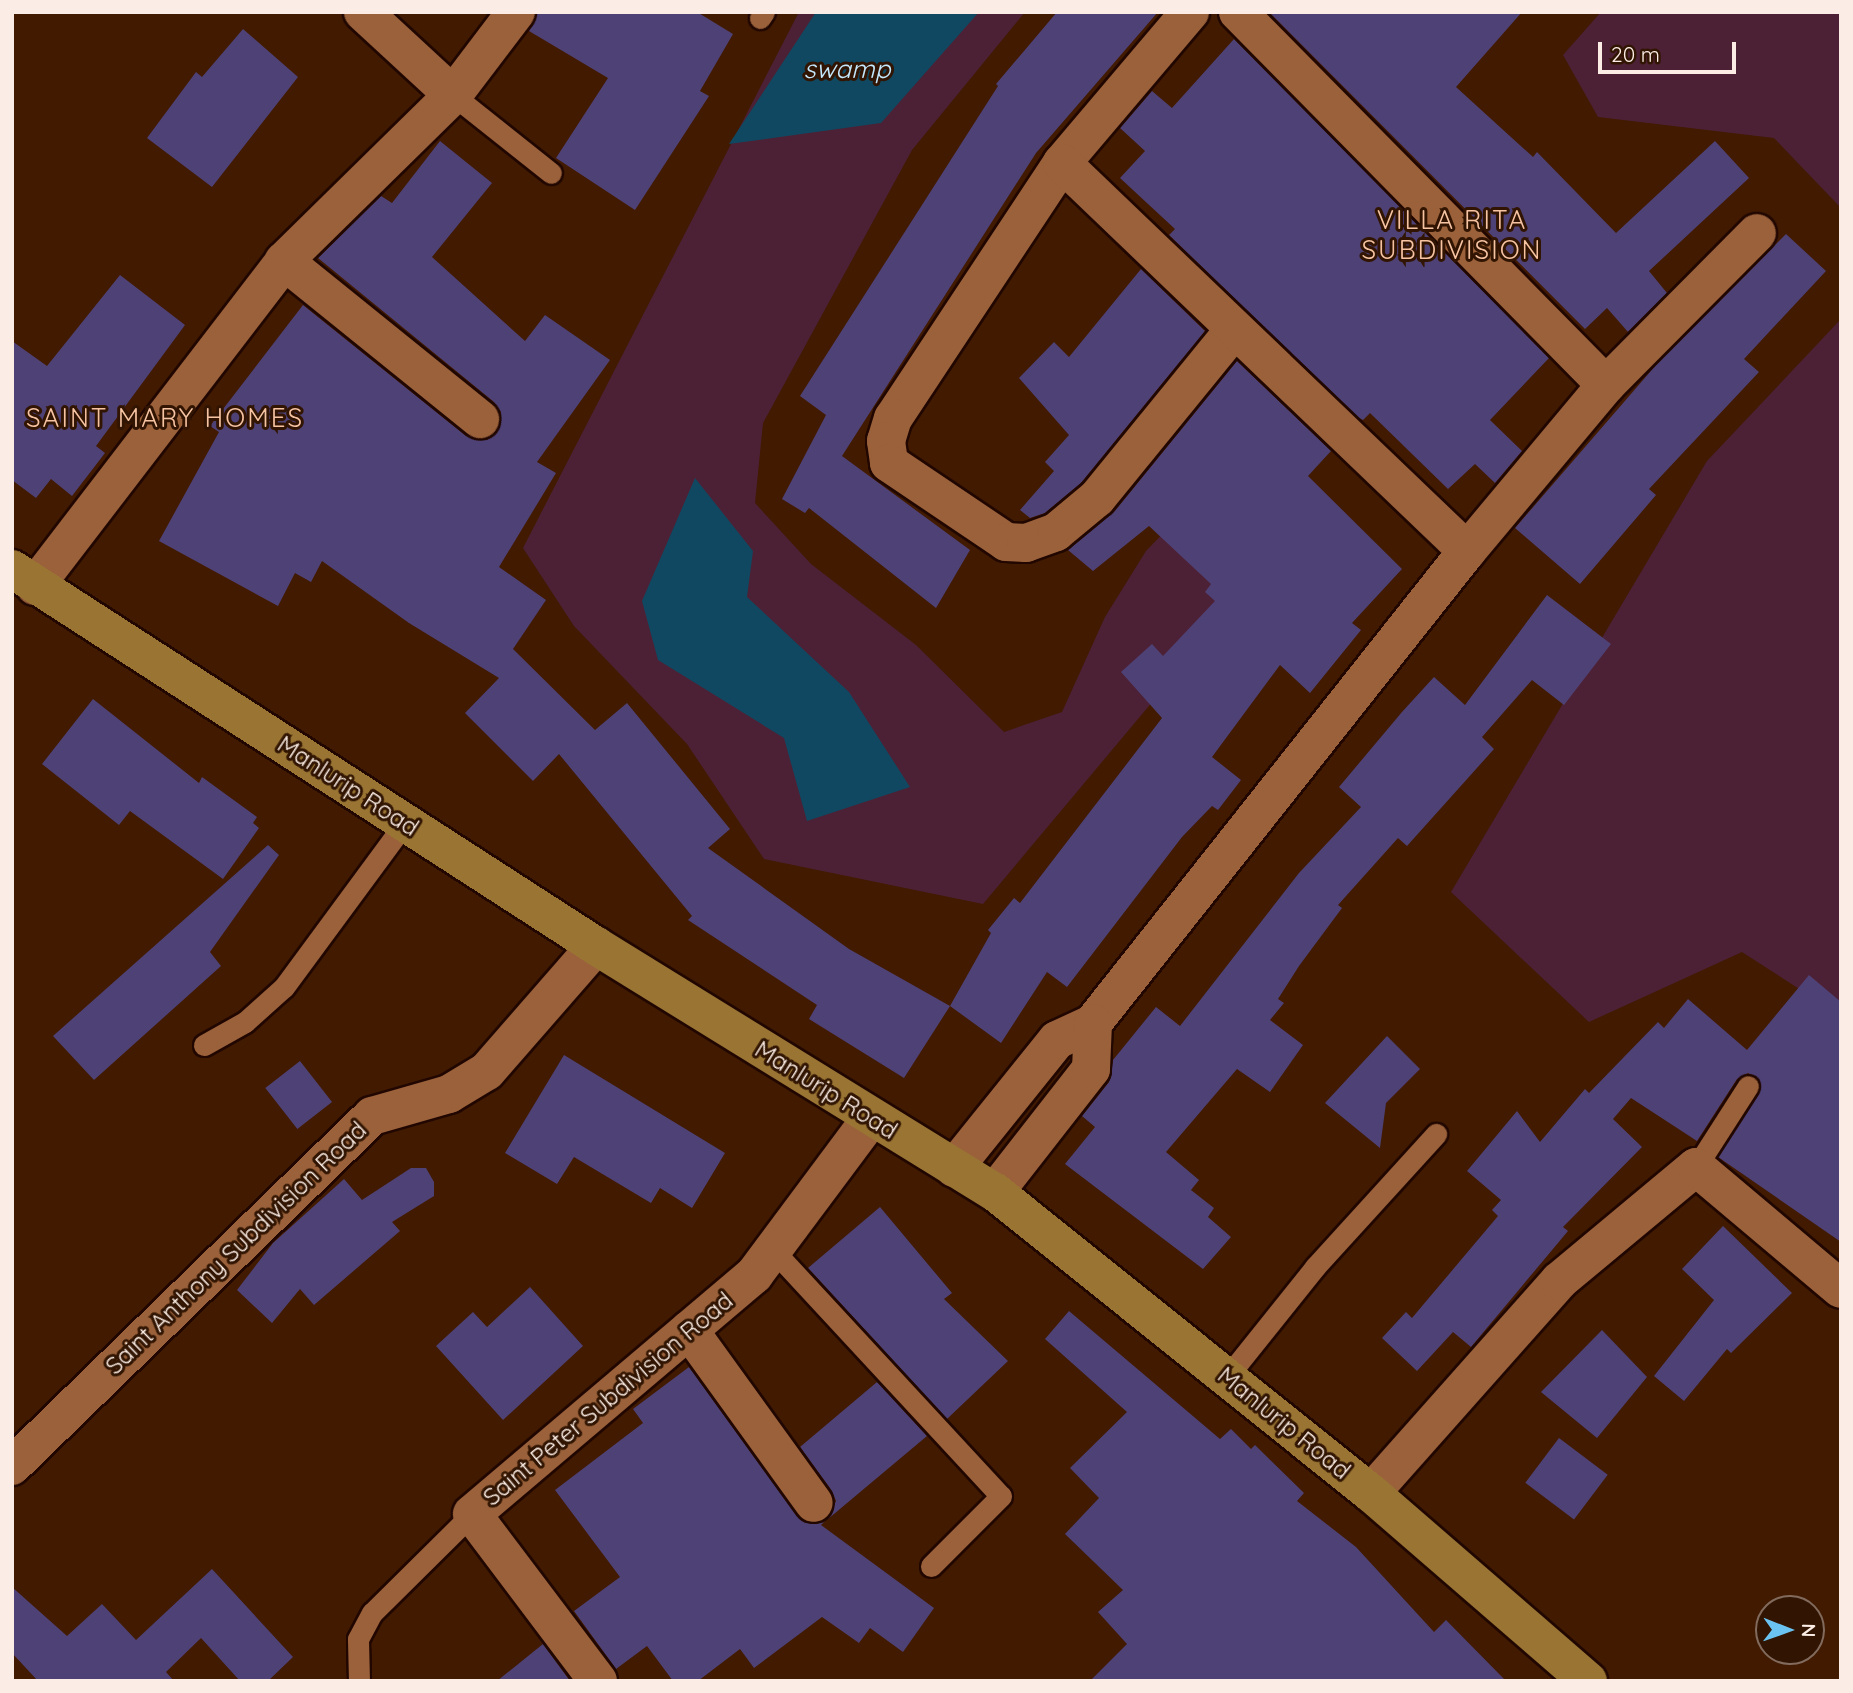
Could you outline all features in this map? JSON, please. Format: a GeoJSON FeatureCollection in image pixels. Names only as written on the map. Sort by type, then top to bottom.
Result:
{"type":"FeatureCollection","features":[{"type":"Feature","properties":{"kind":"main road","name":"Manlurip Road"},"geometry":{"type":"LineString","coordinates":[[24,578],[597,946],[871,1118],[995,1192],[1371,1493],[1588,1681]]}},
{"type":"Feature","properties":{"kind":"street"},"geometry":{"type":"LineString","coordinates":[[363,12],[453,95]]}},
{"type":"Feature","properties":{"kind":"street"},"geometry":{"type":"LineString","coordinates":[[24,578],[284,261],[453,95],[516,12]]}},
{"type":"Feature","properties":{"kind":"street"},"geometry":{"type":"LineString","coordinates":[[1190,12],[1062,163],[893,418],[886,441],[889,463],[1006,542],[1026,543],[1056,532],[1097,498],[1234,330]]}},
{"type":"Feature","properties":{"kind":"street"},"geometry":{"type":"LineString","coordinates":[[1238,12],[1606,385]]}},
{"type":"Feature","properties":{"kind":"street"},"geometry":{"type":"LineString","coordinates":[[1062,163],[1467,551]]}},
{"type":"Feature","properties":{"kind":"street"},"geometry":{"type":"LineString","coordinates":[[954,1168],[1057,1040],[1093,1023],[1467,551],[1606,385],[1757,233]]}},
{"type":"Feature","properties":{"kind":"street"},"geometry":{"type":"LineString","coordinates":[[284,261],[480,419]]}},
{"type":"Feature","properties":{"kind":"street","name":"Saint Anthony Subdivision Road"},"geometry":{"type":"LineString","coordinates":[[12,1466],[372,1116],[387,1108],[449,1094],[487,1071],[597,946]]}},
{"type":"Feature","properties":{"kind":"street"},"geometry":{"type":"LineString","coordinates":[[995,1192],[1091,1069],[1093,1023]]}},
{"type":"Feature","properties":{"kind":"street","name":"Saint Peter Subdivision Road"},"geometry":{"type":"LineString","coordinates":[[598,1681],[472,1514],[754,1275],[871,1118]]}},
{"type":"Feature","properties":{"kind":"street"},"geometry":{"type":"LineString","coordinates":[[1371,1493],[1559,1281],[1696,1167],[1841,1289]]}},
{"type":"Feature","properties":{"kind":"street"},"geometry":{"type":"LineString","coordinates":[[689,1330],[814,1503]]}},
{"type":"Feature","properties":{"kind":"lane"},"geometry":{"type":"LineString","coordinates":[[453,95],[551,173]]}},
{"type":"Feature","properties":{"kind":"lane"},"geometry":{"type":"LineString","coordinates":[[204,1045],[245,1022],[284,987],[405,823]]}},
{"type":"Feature","properties":{"kind":"lane"},"geometry":{"type":"LineString","coordinates":[[1696,1167],[1748,1086]]}},
{"type":"Feature","properties":{"kind":"lane"},"geometry":{"type":"LineString","coordinates":[[1227,1377],[1315,1267],[1436,1134]]}},
{"type":"Feature","properties":{"kind":"lane"},"geometry":{"type":"LineString","coordinates":[[773,1250],[1001,1496],[931,1566]]}},
{"type":"Feature","properties":{"kind":"lane"},"geometry":{"type":"LineString","coordinates":[[359,1681],[358,1639],[372,1613],[472,1514]]}},
{"type":"Feature","properties":{"kind":"shaded area"},"geometry":{"type":"Polygon","coordinates":[[[799,12],[1025,12],[912,150],[763,423],[755,503],[811,564],[916,645],[1004,732],[1062,712],[1105,617],[1146,551],[1200,495],[1272,559],[983,904],[764,859],[687,744],[574,626],[523,548],[799,12]]]}},
{"type":"Feature","properties":{"kind":"shaded area"},"geometry":{"type":"Polygon","coordinates":[[[1601,12],[1841,12],[1841,208],[1774,138],[1598,117],[1563,55],[1601,12]]]}},
{"type":"Feature","properties":{"kind":"shaded area"},"geometry":{"type":"Polygon","coordinates":[[[1841,319],[1841,1016],[1742,952],[1589,1022],[1451,892],[1707,461],[1841,319]]]}},
{"type":"Feature","properties":{"kind":"water","name":"swamp"},"geometry":{"type":"Polygon","coordinates":[[[816,12],[979,12],[881,123],[729,144],[816,12]]]}},
{"type":"Feature","properties":{"kind":"water"},"geometry":{"type":"Polygon","coordinates":[[[695,478],[753,551],[747,597],[849,692],[910,787],[807,821],[784,738],[658,660],[642,601],[695,478]]]}},
{"type":"Feature","properties":{"kind":"building"},"geometry":{"type":"Polygon","coordinates":[[[537,12],[697,12],[733,34],[700,91],[709,96],[635,210],[556,158],[608,78],[529,31],[537,12]]]}},
{"type":"Feature","properties":{"kind":"building"},"geometry":{"type":"Polygon","coordinates":[[[1057,12],[1158,12],[1036,153],[842,456],[970,550],[936,608],[809,508],[805,513],[782,499],[826,415],[800,396],[998,86],[996,84],[1057,12]]]}},
{"type":"Feature","properties":{"kind":"building"},"geometry":{"type":"Polygon","coordinates":[[[1269,12],[1522,12],[1456,87],[1533,157],[1537,152],[1616,233],[1715,141],[1749,178],[1649,271],[1667,293],[1628,332],[1607,308],[1585,329],[1269,12]]]}},
{"type":"Feature","properties":{"kind":"building"},"geometry":{"type":"Polygon","coordinates":[[[243,29],[298,77],[212,187],[147,138],[196,72],[202,77],[243,29]]]}},
{"type":"Feature","properties":{"kind":"building"},"geometry":{"type":"Polygon","coordinates":[[[1234,39],[1549,358],[1490,420],[1522,451],[1495,483],[1475,464],[1448,489],[1370,413],[1363,420],[1359,418],[1169,235],[1175,229],[1120,178],[1145,151],[1120,128],[1152,91],[1172,108],[1234,39]]]}},
{"type":"Feature","properties":{"kind":"building"},"geometry":{"type":"Polygon","coordinates":[[[440,141],[492,183],[432,257],[525,341],[545,315],[610,360],[537,462],[556,473],[499,567],[546,600],[513,649],[595,730],[627,703],[730,829],[708,848],[849,949],[950,1006],[904,1078],[809,1019],[817,1005],[688,920],[692,916],[559,754],[533,781],[465,713],[499,678],[409,623],[322,561],[311,582],[295,573],[278,606],[159,541],[219,432],[210,426],[303,305],[466,436],[487,440],[497,432],[501,412],[494,402],[318,258],[381,196],[392,203],[440,141]]]}},
{"type":"Feature","properties":{"kind":"building"},"geometry":{"type":"Polygon","coordinates":[[[1786,234],[1826,271],[1744,359],[1759,372],[1649,489],[1656,495],[1580,584],[1515,528],[1656,365],[1786,234]]]}},
{"type":"Feature","properties":{"kind":"building"},"geometry":{"type":"Polygon","coordinates":[[[1141,269],[1205,331],[1081,483],[1045,513],[1030,518],[1020,510],[1054,471],[1045,462],[1069,435],[1019,378],[1054,342],[1069,357],[1141,269]]]}},
{"type":"Feature","properties":{"kind":"building"},"geometry":{"type":"Polygon","coordinates":[[[120,275],[185,325],[96,446],[105,453],[72,496],[51,479],[36,498],[12,480],[12,341],[47,366],[120,275]]]}},
{"type":"Feature","properties":{"kind":"building"},"geometry":{"type":"Polygon","coordinates":[[[1237,361],[1331,451],[1308,476],[1402,569],[1352,623],[1361,630],[1310,693],[1280,665],[1212,757],[1241,780],[1218,810],[1212,806],[1182,837],[1067,987],[1047,972],[1001,1043],[950,1006],[991,933],[988,930],[1014,898],[1020,903],[1162,718],[1121,672],[1152,644],[1163,656],[1215,601],[1205,592],[1211,584],[1149,526],[1093,571],[1068,550],[1114,512],[1237,361]]]}},
{"type":"Feature","properties":{"kind":"building"},"geometry":{"type":"Polygon","coordinates":[[[1547,595],[1611,644],[1564,705],[1532,680],[1482,737],[1494,749],[1407,846],[1398,838],[1338,905],[1342,908],[1299,966],[1278,999],[1284,1003],[1270,1020],[1303,1045],[1270,1092],[1237,1069],[1166,1152],[1199,1180],[1191,1190],[1214,1208],[1208,1217],[1231,1237],[1203,1269],[1065,1164],[1095,1127],[1082,1116],[1109,1082],[1113,1060],[1156,1007],[1180,1026],[1299,873],[1361,807],[1339,787],[1402,712],[1434,677],[1465,705],[1547,595]]]}},
{"type":"Feature","properties":{"kind":"building"},"geometry":{"type":"Polygon","coordinates":[[[93,699],[199,783],[202,777],[257,817],[253,823],[259,828],[223,879],[130,811],[119,825],[42,764],[93,699]]]}},
{"type":"Feature","properties":{"kind":"building"},"geometry":{"type":"Polygon","coordinates":[[[268,845],[279,855],[210,952],[221,966],[94,1080],[53,1036],[268,845]]]}},
{"type":"Feature","properties":{"kind":"building"},"geometry":{"type":"Polygon","coordinates":[[[1809,975],[1841,1002],[1841,1242],[1718,1157],[1759,1092],[1759,1079],[1748,1073],[1737,1079],[1697,1141],[1631,1098],[1613,1119],[1642,1147],[1563,1227],[1568,1231],[1471,1347],[1453,1332],[1417,1371],[1382,1338],[1406,1312],[1412,1318],[1498,1216],[1492,1210],[1501,1200],[1467,1171],[1517,1111],[1540,1142],[1585,1089],[1589,1093],[1658,1022],[1664,1028],[1688,999],[1747,1050],[1809,975]]]}},
{"type":"Feature","properties":{"kind":"building"},"geometry":{"type":"Polygon","coordinates":[[[1387,1036],[1420,1069],[1386,1103],[1380,1148],[1325,1103],[1387,1036]]]}},
{"type":"Feature","properties":{"kind":"building"},"geometry":{"type":"Polygon","coordinates":[[[564,1055],[725,1153],[692,1208],[660,1188],[651,1203],[574,1157],[557,1184],[505,1153],[564,1055]]]}},
{"type":"Feature","properties":{"kind":"building"},"geometry":{"type":"Polygon","coordinates":[[[300,1061],[332,1102],[297,1129],[265,1088],[300,1061]]]}},
{"type":"Feature","properties":{"kind":"building"},"geometry":{"type":"Polygon","coordinates":[[[411,1168],[426,1168],[434,1182],[434,1196],[392,1222],[400,1231],[314,1305],[300,1289],[272,1323],[237,1290],[273,1243],[344,1179],[362,1200],[411,1168]]]}},
{"type":"Feature","properties":{"kind":"building"},"geometry":{"type":"Polygon","coordinates":[[[880,1207],[952,1293],[944,1299],[1008,1361],[947,1419],[808,1268],[880,1207]]]}},
{"type":"Feature","properties":{"kind":"building"},"geometry":{"type":"Polygon","coordinates":[[[1723,1226],[1792,1293],[1731,1353],[1727,1349],[1684,1401],[1654,1376],[1714,1300],[1682,1269],[1723,1226]]]}},
{"type":"Feature","properties":{"kind":"building"},"geometry":{"type":"Polygon","coordinates":[[[530,1287],[583,1346],[503,1420],[436,1346],[473,1312],[487,1327],[530,1287]]]}},
{"type":"Feature","properties":{"kind":"building"},"geometry":{"type":"Polygon","coordinates":[[[1069,1311],[1220,1439],[1231,1429],[1251,1449],[1255,1445],[1304,1493],[1297,1501],[1356,1547],[1434,1632],[1446,1620],[1506,1681],[1090,1681],[1127,1644],[1098,1612],[1123,1590],[1065,1534],[1099,1498],[1070,1468],[1127,1412],[1045,1339],[1069,1311]]]}},
{"type":"Feature","properties":{"kind":"building"},"geometry":{"type":"Polygon","coordinates":[[[1602,1330],[1647,1377],[1597,1438],[1541,1392],[1602,1330]]]}},
{"type":"Feature","properties":{"kind":"building"},"geometry":{"type":"Polygon","coordinates":[[[689,1367],[797,1516],[806,1523],[825,1521],[821,1525],[934,1608],[903,1652],[870,1628],[859,1643],[822,1617],[754,1668],[740,1649],[698,1681],[673,1681],[647,1646],[616,1669],[574,1611],[620,1577],[555,1490],[643,1423],[633,1409],[689,1367]]]}},
{"type":"Feature","properties":{"kind":"building"},"geometry":{"type":"Polygon","coordinates":[[[877,1382],[927,1436],[828,1519],[836,1501],[832,1491],[800,1447],[877,1382]]]}},
{"type":"Feature","properties":{"kind":"building"},"geometry":{"type":"Polygon","coordinates":[[[1559,1438],[1608,1475],[1574,1519],[1525,1483],[1559,1438]]]}},
{"type":"Feature","properties":{"kind":"building"},"geometry":{"type":"Polygon","coordinates":[[[212,1569],[293,1657],[268,1681],[240,1681],[201,1638],[166,1672],[174,1681],[38,1681],[12,1653],[12,1587],[67,1636],[102,1604],[136,1640],[212,1569]]]}},
{"type":"Feature","properties":{"kind":"building"},"geometry":{"type":"Polygon","coordinates":[[[543,1644],[570,1681],[497,1681],[543,1644]]]}},
{"type":"Feature","properties":{"kind":"district","name":"VILLA RITA SUBDIVISION"},"geometry":{"type":"Point","coordinates":[1452,235]}},
{"type":"Feature","properties":{"kind":"district","name":"SAINT MARY HOMES"},"geometry":{"type":"Point","coordinates":[165,418]}}]}
